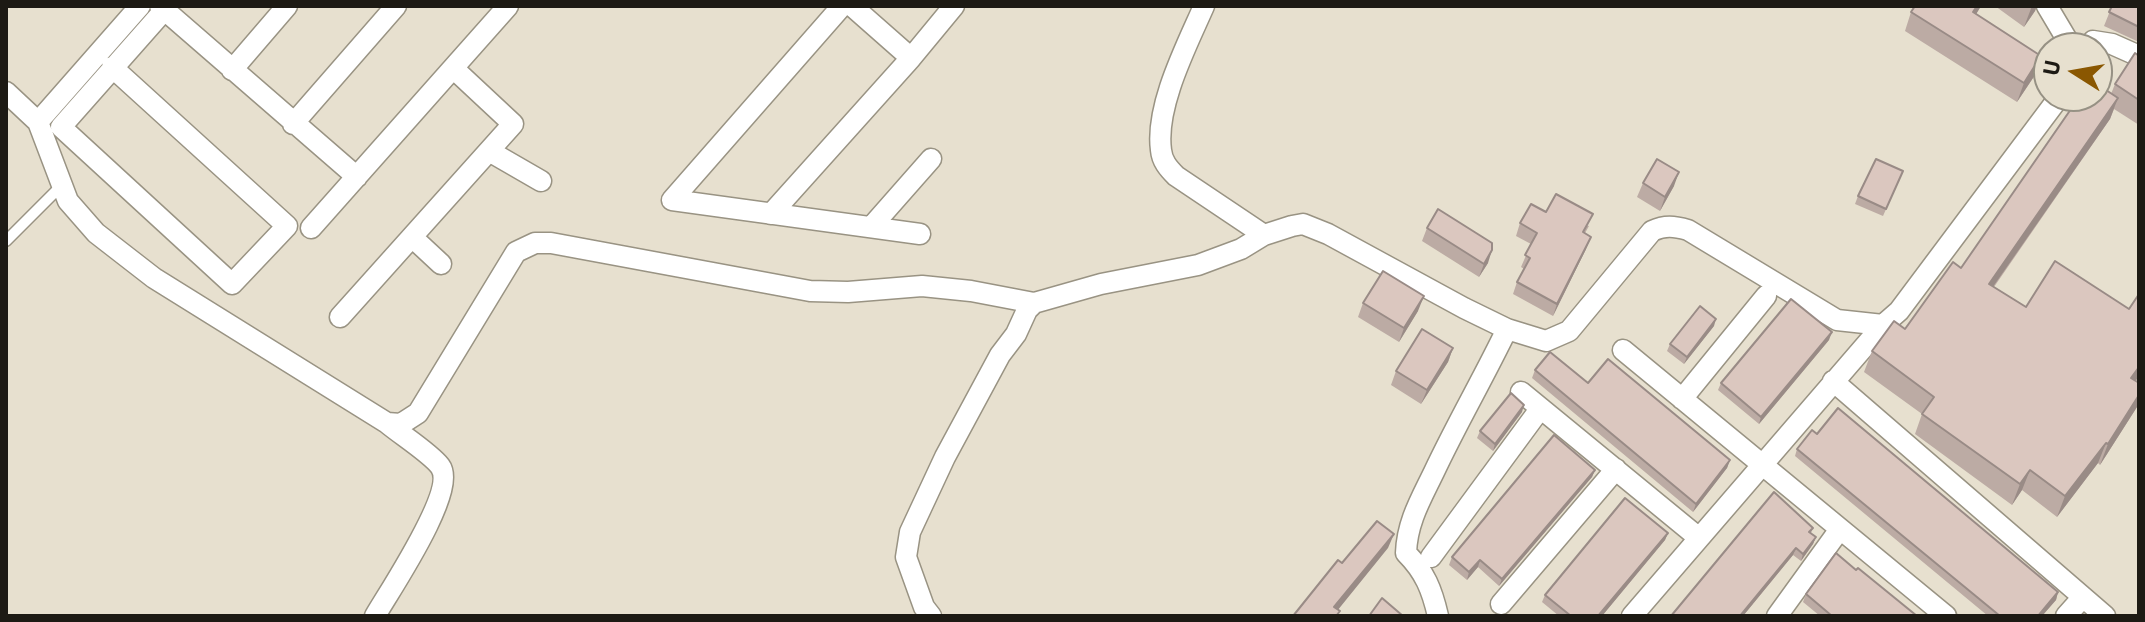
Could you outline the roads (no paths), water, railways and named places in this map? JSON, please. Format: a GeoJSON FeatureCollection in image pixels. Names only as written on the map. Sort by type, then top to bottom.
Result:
{"type":"FeatureCollection","features":[{"type":"Feature","properties":{"kind":"street"},"geometry":{"type":"LineString","coordinates":[[38,122],[140,6]]}},
{"type":"Feature","properties":{"kind":"street"},"geometry":{"type":"LineString","coordinates":[[232,70],[287,6]]}},
{"type":"Feature","properties":{"kind":"street"},"geometry":{"type":"LineString","coordinates":[[293,124],[396,6]]}},
{"type":"Feature","properties":{"kind":"street"},"geometry":{"type":"LineString","coordinates":[[311,228],[508,6]]}},
{"type":"Feature","properties":{"kind":"street"},"geometry":{"type":"LineString","coordinates":[[842,6],[672,200],[920,234]]}},
{"type":"Feature","properties":{"kind":"street"},"geometry":{"type":"LineString","coordinates":[[852,6],[911,58]]}},
{"type":"Feature","properties":{"kind":"street"},"geometry":{"type":"LineString","coordinates":[[771,214],[954,6]]}},
{"type":"Feature","properties":{"kind":"street"},"geometry":{"type":"LineString","coordinates":[[1204,6],[1165,105],[1161,152],[1166,166],[1176,176],[1264,235]]}},
{"type":"Feature","properties":{"kind":"street"},"geometry":{"type":"LineString","coordinates":[[2047,6],[2062,32]]}},
{"type":"Feature","properties":{"kind":"street"},"geometry":{"type":"LineString","coordinates":[[112,67],[287,226],[232,284],[61,127],[112,67],[164,7],[293,124],[357,177]]}},
{"type":"Feature","properties":{"kind":"street"},"geometry":{"type":"LineString","coordinates":[[2113,46],[2139,56]]}},
{"type":"Feature","properties":{"kind":"street"},"geometry":{"type":"LineString","coordinates":[[340,317],[513,124],[453,68]]}},
{"type":"Feature","properties":{"kind":"street"},"geometry":{"type":"LineString","coordinates":[[6,92],[38,122],[61,186],[77,214],[121,255],[387,423],[441,467],[444,479],[438,507],[375,616]]}},
{"type":"Feature","properties":{"kind":"street"},"geometry":{"type":"LineString","coordinates":[[1632,616],[1833,381],[1899,311],[2048,112]]}},
{"type":"Feature","properties":{"kind":"street"},"geometry":{"type":"LineString","coordinates":[[489,151],[541,181]]}},
{"type":"Feature","properties":{"kind":"street"},"geometry":{"type":"LineString","coordinates":[[872,226],[931,159]]}},
{"type":"Feature","properties":{"kind":"street"},"geometry":{"type":"LineString","coordinates":[[387,423],[401,424],[418,413],[516,252],[535,243],[551,243],[810,291],[864,292],[922,286],[971,291],[1034,303],[1101,284],[1198,265],[1241,249],[1264,235],[1303,224],[1507,329],[1546,341],[1569,331],[1652,231],[1664,226],[1688,230],[1837,320],[1883,325]]}},
{"type":"Feature","properties":{"kind":"street"},"geometry":{"type":"LineString","coordinates":[[412,237],[441,264]]}},
{"type":"Feature","properties":{"kind":"street"},"geometry":{"type":"LineString","coordinates":[[1682,399],[1766,296]]}},
{"type":"Feature","properties":{"kind":"street"},"geometry":{"type":"LineString","coordinates":[[931,616],[924,607],[906,557],[910,532],[930,487],[993,368],[1034,303]]}},
{"type":"Feature","properties":{"kind":"street"},"geometry":{"type":"LineString","coordinates":[[1438,616],[1422,568],[1406,553],[1407,534],[1413,514],[1507,329]]}},
{"type":"Feature","properties":{"kind":"street"},"geometry":{"type":"LineString","coordinates":[[1623,350],[1946,616]]}},
{"type":"Feature","properties":{"kind":"street"},"geometry":{"type":"LineString","coordinates":[[1833,381],[2105,616]]}},
{"type":"Feature","properties":{"kind":"street"},"geometry":{"type":"LineString","coordinates":[[1521,392],[1699,538]]}},
{"type":"Feature","properties":{"kind":"street"},"geometry":{"type":"LineString","coordinates":[[1431,557],[1540,409]]}},
{"type":"Feature","properties":{"kind":"street"},"geometry":{"type":"LineString","coordinates":[[1501,604],[1616,469]]}},
{"type":"Feature","properties":{"kind":"street"},"geometry":{"type":"LineString","coordinates":[[1780,615],[1840,529]]}},
{"type":"Feature","properties":{"kind":"street"},"geometry":{"type":"LineString","coordinates":[[2066,616],[2083,597]]}},
{"type":"Feature","properties":{"kind":"lane"},"geometry":{"type":"LineString","coordinates":[[6,241],[61,186]]}}]}
